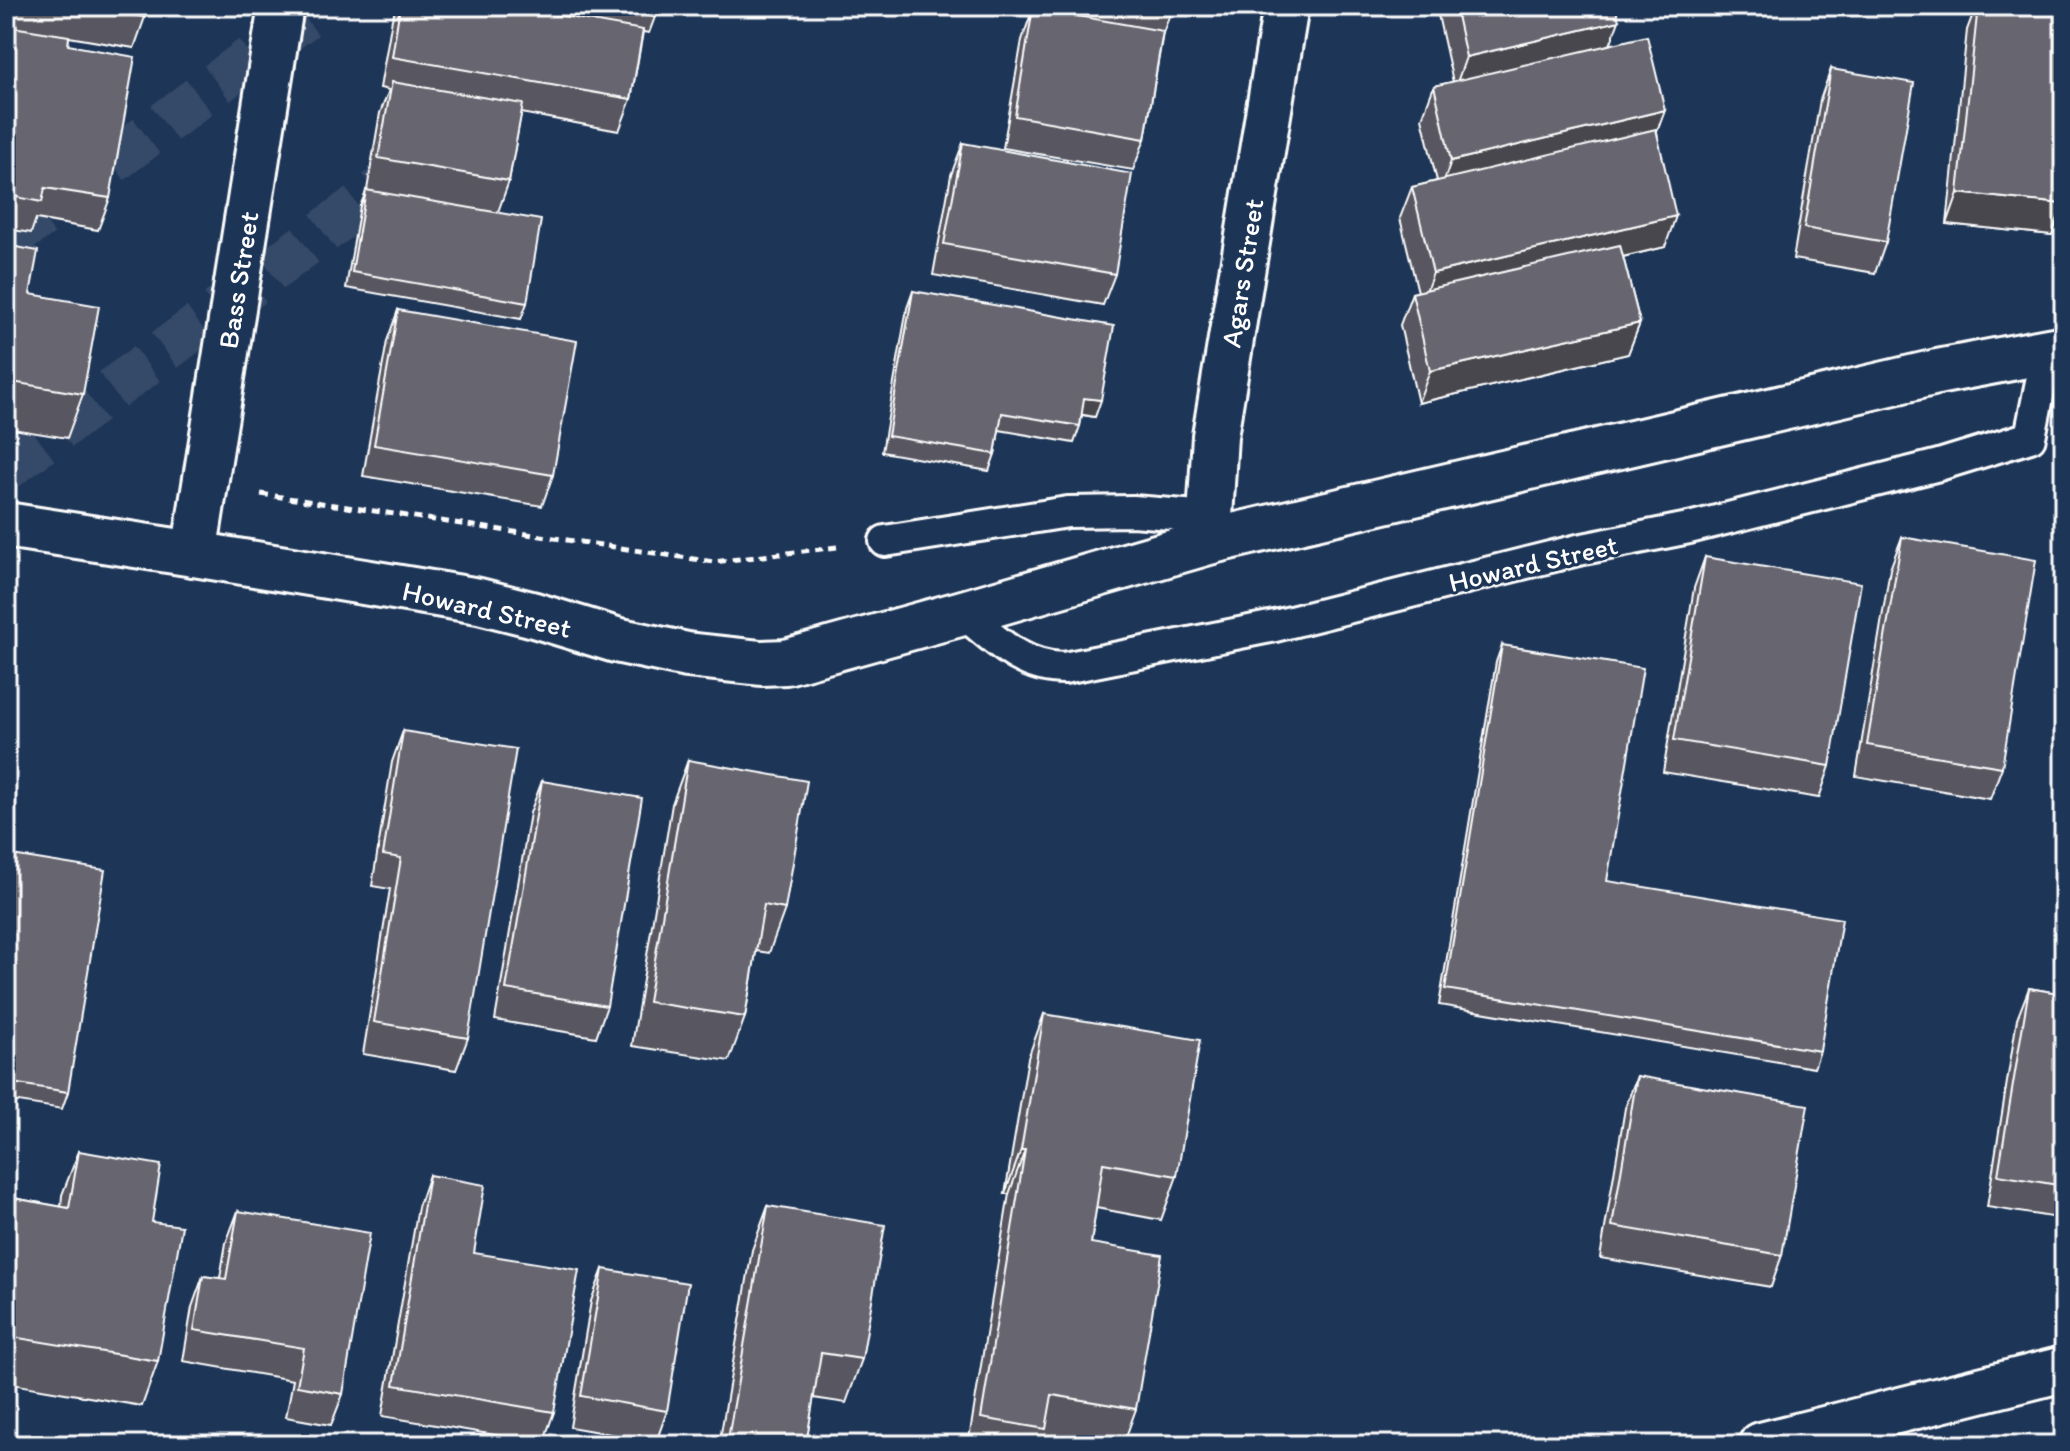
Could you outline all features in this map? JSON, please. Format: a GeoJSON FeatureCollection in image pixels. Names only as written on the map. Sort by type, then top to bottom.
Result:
{"type":"FeatureCollection","features":[{"type":"Feature","properties":{"kind":"street","name":"Bass Street"},"geometry":{"type":"LineString","coordinates":[[194,554],[281,6]]}},
{"type":"Feature","properties":{"kind":"street","name":"Agars Street"},"geometry":{"type":"LineString","coordinates":[[1211,529],[1215,436],[1286,6]]}},
{"type":"Feature","properties":{"kind":"street","name":"Howard Street"},"geometry":{"type":"LineString","coordinates":[[6,525],[479,601],[653,649],[716,660],[772,663],[797,660],[963,613],[1211,529],[1937,372],[2056,350]]}},
{"type":"Feature","properties":{"kind":"street"},"geometry":{"type":"LineString","coordinates":[[1761,1445],[2064,1369]]}},
{"type":"Feature","properties":{"kind":"lane","name":"Howard Street"},"geometry":{"type":"LineString","coordinates":[[963,613],[1019,657],[1039,666],[1064,668],[1275,626],[1578,550],[1689,528],[1939,465],[2030,437],[2056,350]]}},
{"type":"Feature","properties":{"kind":"lane"},"geometry":{"type":"LineString","coordinates":[[885,541],[1068,512],[1133,511],[1211,529]]}},
{"type":"Feature","properties":{"kind":"path"},"geometry":{"type":"LineString","coordinates":[[205,486],[714,562],[885,541]]}},
{"type":"Feature","properties":{"kind":"building"},"geometry":{"type":"Polygon","coordinates":[[[81,6],[147,6],[145,17],[81,6]]]}},
{"type":"Feature","properties":{"kind":"building"},"geometry":{"type":"Polygon","coordinates":[[[400,6],[507,6],[643,30],[631,99],[392,57],[400,6]]]}},
{"type":"Feature","properties":{"kind":"building"},"geometry":{"type":"Polygon","coordinates":[[[591,6],[657,6],[655,17],[591,6]]]}},
{"type":"Feature","properties":{"kind":"building"},"geometry":{"type":"Polygon","coordinates":[[[1455,6],[1615,6],[1619,21],[1466,57],[1455,6]]]}},
{"type":"Feature","properties":{"kind":"building"},"geometry":{"type":"Polygon","coordinates":[[[1978,6],[2064,7],[2063,204],[1958,193],[1978,6]]]}},
{"type":"Feature","properties":{"kind":"building"},"geometry":{"type":"Polygon","coordinates":[[[1033,8],[1163,31],[1145,139],[1015,116],[1033,8]]]}},
{"type":"Feature","properties":{"kind":"building"},"geometry":{"type":"Polygon","coordinates":[[[6,26],[69,36],[68,45],[135,57],[110,198],[45,188],[42,202],[6,195],[6,26]]]}},
{"type":"Feature","properties":{"kind":"building"},"geometry":{"type":"Polygon","coordinates":[[[1647,36],[1665,110],[1451,161],[1434,86],[1647,36]]]}},
{"type":"Feature","properties":{"kind":"building"},"geometry":{"type":"Polygon","coordinates":[[[1831,69],[1914,83],[1886,242],[1804,228],[1831,69]]]}},
{"type":"Feature","properties":{"kind":"building"},"geometry":{"type":"Polygon","coordinates":[[[392,82],[523,104],[509,181],[378,158],[392,82]]]}},
{"type":"Feature","properties":{"kind":"building"},"geometry":{"type":"Polygon","coordinates":[[[1656,129],[1676,216],[1433,273],[1412,187],[1656,129]]]}},
{"type":"Feature","properties":{"kind":"building"},"geometry":{"type":"Polygon","coordinates":[[[963,143],[1132,174],[1115,274],[944,244],[963,143]]]}},
{"type":"Feature","properties":{"kind":"building"},"geometry":{"type":"Polygon","coordinates":[[[366,190],[541,220],[527,303],[352,272],[366,190]]]}},
{"type":"Feature","properties":{"kind":"building"},"geometry":{"type":"Polygon","coordinates":[[[6,245],[38,251],[30,294],[99,306],[83,394],[6,381],[6,245]]]}},
{"type":"Feature","properties":{"kind":"building"},"geometry":{"type":"Polygon","coordinates":[[[1620,245],[1640,323],[1430,371],[1412,293],[1620,245]]]}},
{"type":"Feature","properties":{"kind":"building"},"geometry":{"type":"Polygon","coordinates":[[[913,291],[1114,326],[1101,400],[1084,398],[1080,426],[1002,413],[995,454],[888,436],[913,291]]]}},
{"type":"Feature","properties":{"kind":"building"},"geometry":{"type":"Polygon","coordinates":[[[398,310],[577,341],[553,475],[374,445],[398,310]]]}},
{"type":"Feature","properties":{"kind":"building"},"geometry":{"type":"Polygon","coordinates":[[[1902,537],[2036,560],[2002,767],[1867,745],[1902,537]]]}},
{"type":"Feature","properties":{"kind":"building"},"geometry":{"type":"Polygon","coordinates":[[[1705,557],[1861,583],[1830,766],[1674,740],[1705,557]]]}},
{"type":"Feature","properties":{"kind":"building"},"geometry":{"type":"Polygon","coordinates":[[[1502,645],[1643,668],[1607,881],[1842,919],[1820,1051],[1445,989],[1502,645]]]}},
{"type":"Feature","properties":{"kind":"building"},"geometry":{"type":"Polygon","coordinates":[[[403,731],[516,749],[468,1038],[374,1022],[401,858],[383,855],[403,731]]]}},
{"type":"Feature","properties":{"kind":"building"},"geometry":{"type":"Polygon","coordinates":[[[688,760],[807,781],[785,909],[764,905],[745,1017],[648,1002],[688,760]]]}},
{"type":"Feature","properties":{"kind":"building"},"geometry":{"type":"Polygon","coordinates":[[[542,781],[642,798],[607,1006],[506,989],[542,781]]]}},
{"type":"Feature","properties":{"kind":"building"},"geometry":{"type":"Polygon","coordinates":[[[6,854],[105,870],[68,1092],[6,1082],[6,854]]]}},
{"type":"Feature","properties":{"kind":"building"},"geometry":{"type":"Polygon","coordinates":[[[2029,988],[2064,994],[2064,1186],[1998,1175],[2029,988]]]}},
{"type":"Feature","properties":{"kind":"building"},"geometry":{"type":"Polygon","coordinates":[[[1044,1014],[1200,1040],[1177,1176],[1103,1163],[1091,1243],[1162,1255],[1136,1409],[1052,1395],[1046,1429],[981,1418],[1044,1014]]]}},
{"type":"Feature","properties":{"kind":"building"},"geometry":{"type":"Polygon","coordinates":[[[1637,1076],[1808,1105],[1782,1255],[1612,1226],[1637,1076]]]}},
{"type":"Feature","properties":{"kind":"building"},"geometry":{"type":"Polygon","coordinates":[[[79,1151],[161,1165],[152,1222],[182,1226],[158,1361],[6,1336],[6,1240],[13,1198],[69,1208],[79,1151]]]}},
{"type":"Feature","properties":{"kind":"building"},"geometry":{"type":"Polygon","coordinates":[[[429,1175],[485,1185],[474,1253],[579,1270],[554,1412],[394,1385],[429,1175]]]}},
{"type":"Feature","properties":{"kind":"building"},"geometry":{"type":"Polygon","coordinates":[[[768,1206],[885,1225],[862,1359],[821,1353],[806,1445],[727,1445],[768,1206]]]}},
{"type":"Feature","properties":{"kind":"building"},"geometry":{"type":"Polygon","coordinates":[[[238,1211],[370,1233],[343,1394],[297,1386],[304,1348],[194,1330],[203,1276],[226,1279],[238,1211]]]}},
{"type":"Feature","properties":{"kind":"building"},"geometry":{"type":"Polygon","coordinates":[[[603,1269],[688,1283],[667,1411],[581,1396],[603,1269]]]}},
{"type":"Feature","properties":{"kind":"tunnel"},"geometry":{"type":"LineString","coordinates":[[6,242],[320,6]]}},
{"type":"Feature","properties":{"kind":"tunnel"},"geometry":{"type":"LineString","coordinates":[[6,469],[411,166]]}}]}
